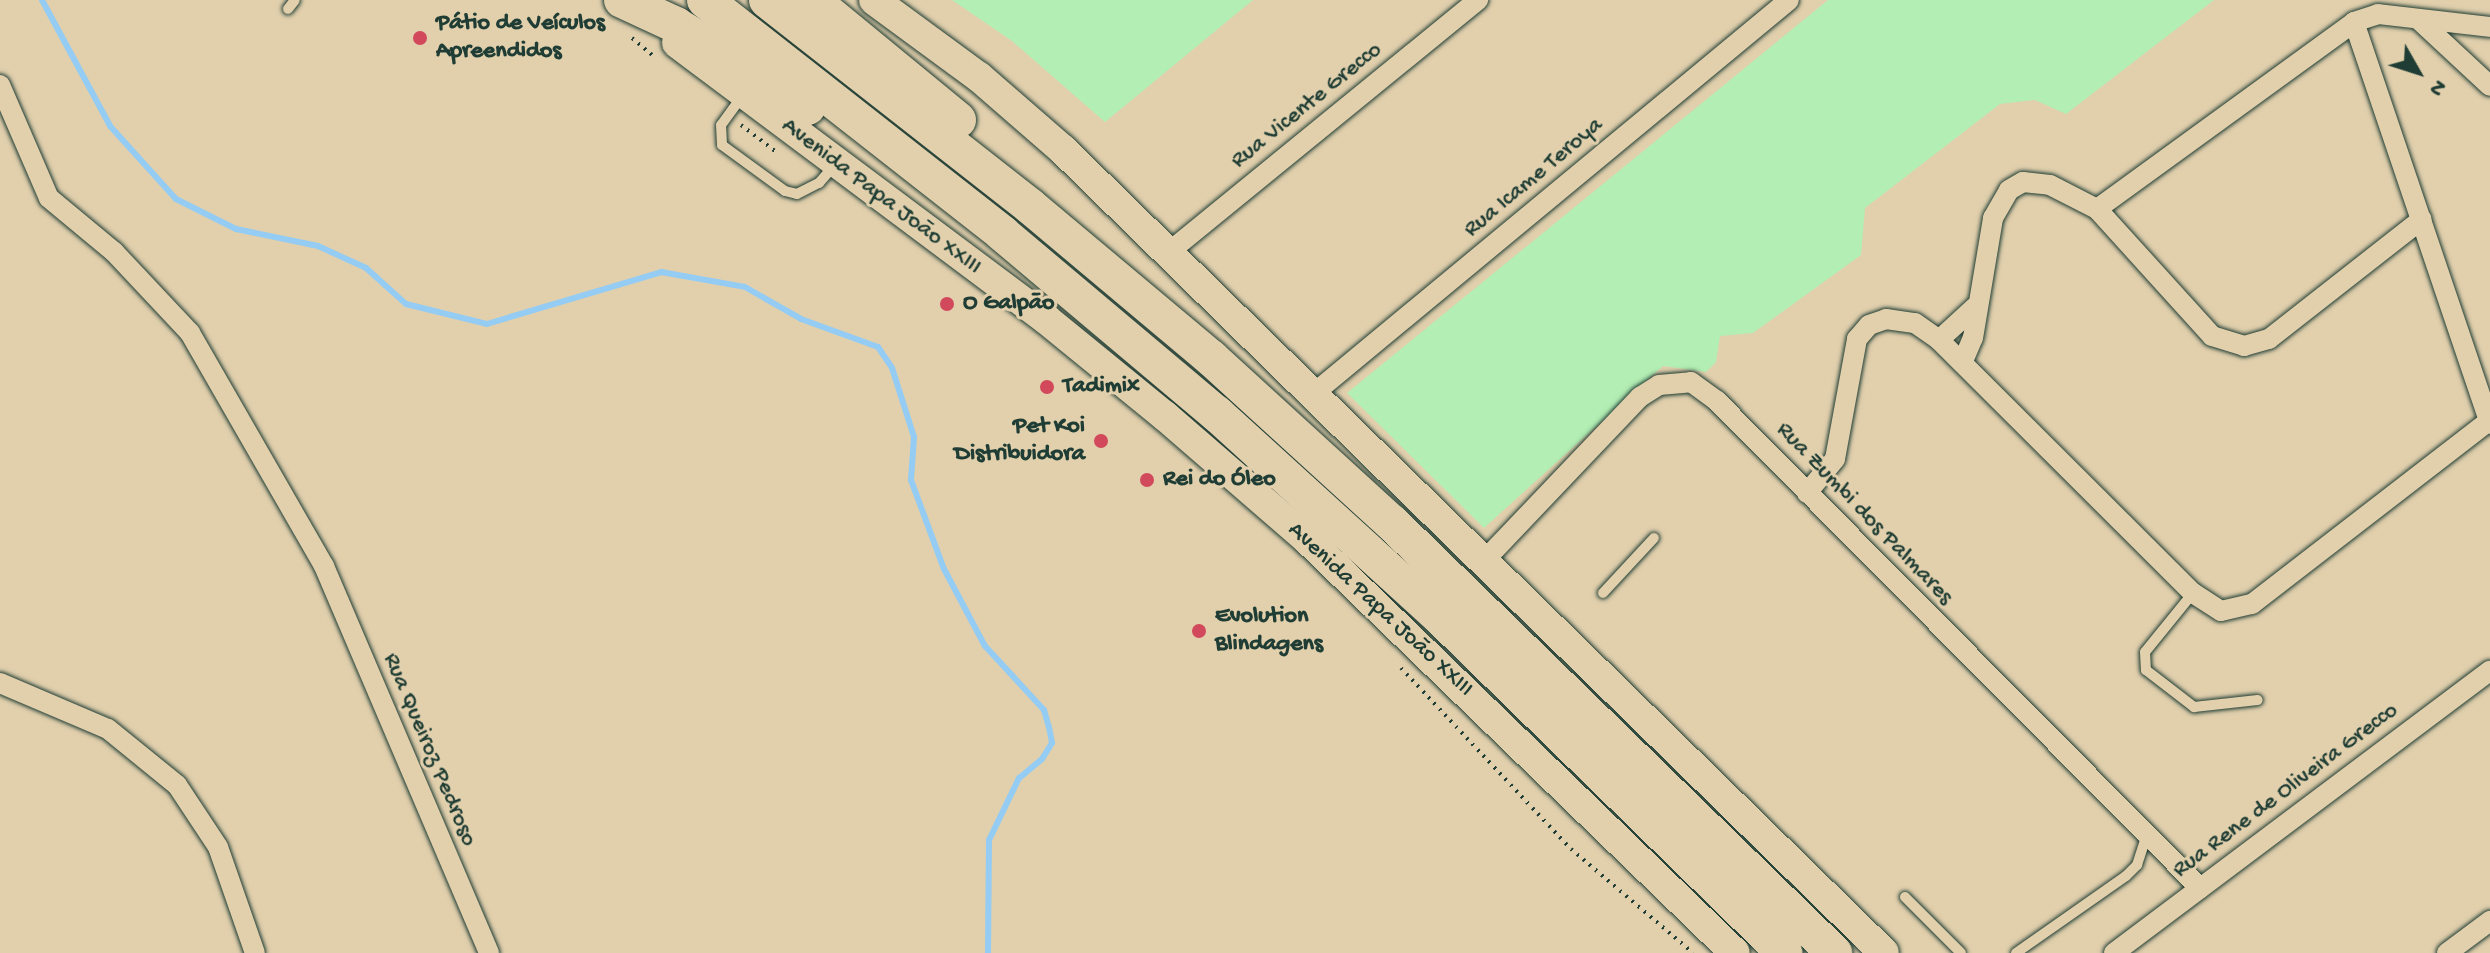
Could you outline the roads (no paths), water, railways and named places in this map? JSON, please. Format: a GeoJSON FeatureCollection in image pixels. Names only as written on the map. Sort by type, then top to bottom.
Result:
{"type":"FeatureCollection","features":[{"type":"Feature","properties":{"kind":"highway"},"geometry":{"type":"LineString","coordinates":[[622,0],[687,31],[916,184],[1003,234]]}},
{"type":"Feature","properties":{"kind":"highway","name":"Avenida Papa João XXIII"},"geometry":{"type":"LineString","coordinates":[[705,0],[1003,234],[1319,504],[1784,953]]}},
{"type":"Feature","properties":{"kind":"highway"},"geometry":{"type":"LineString","coordinates":[[767,0],[1031,207],[1302,440],[1834,953]]}},
{"type":"Feature","properties":{"kind":"highway"},"geometry":{"type":"LineString","coordinates":[[812,0],[991,150],[1031,207]]}},
{"type":"Feature","properties":{"kind":"main road","name":"Avenida Papa João XXIII"},"geometry":{"type":"LineString","coordinates":[[622,0],[736,104],[836,164],[1046,319],[1307,539],[1735,953]]}},
{"type":"Feature","properties":{"kind":"main road"},"geometry":{"type":"LineString","coordinates":[[874,0],[979,77],[1169,252],[1481,564],[1884,953]]}},
{"type":"Feature","properties":{"kind":"street","name":"Rua Vicente Grecco"},"geometry":{"type":"LineString","coordinates":[[1169,252],[1478,0]]}},
{"type":"Feature","properties":{"kind":"street","name":"Rua Icame Teroya"},"geometry":{"type":"LineString","coordinates":[[1312,395],[1789,0]]}},
{"type":"Feature","properties":{"kind":"street"},"geometry":{"type":"LineString","coordinates":[[2097,209],[2354,22],[2378,14],[2490,27]]}},
{"type":"Feature","properties":{"kind":"street"},"geometry":{"type":"LineString","coordinates":[[2418,19],[2490,86]]}},
{"type":"Feature","properties":{"kind":"street"},"geometry":{"type":"LineString","coordinates":[[1807,493],[1835,459],[1849,358],[1863,330],[1875,321],[1902,319],[1939,340],[2193,593],[2221,611],[2252,604],[2490,422],[2354,22]]}},
{"type":"Feature","properties":{"kind":"street","name":"Rua Queiroz Pedroso"},"geometry":{"type":"LineString","coordinates":[[0,85],[49,198],[114,252],[190,333],[324,566],[489,953]]}},
{"type":"Feature","properties":{"kind":"street"},"geometry":{"type":"LineString","coordinates":[[1963,361],[1973,338],[1975,307],[1993,218],[2009,190],[2036,182],[2097,209],[2212,336],[2244,346],[2269,339],[2422,219]]}},
{"type":"Feature","properties":{"kind":"street"},"geometry":{"type":"LineString","coordinates":[[1939,340],[1975,307]]}},
{"type":"Feature","properties":{"kind":"street"},"geometry":{"type":"LineString","coordinates":[[2465,347],[2490,372]]}},
{"type":"Feature","properties":{"kind":"street","name":"Rua Zumbi dos Palmares"},"geometry":{"type":"LineString","coordinates":[[1481,564],[1640,397],[1668,383],[1691,382],[1717,401],[2200,888]]}},
{"type":"Feature","properties":{"kind":"street","name":"Rua Rene de Oliveira Grecco"},"geometry":{"type":"LineString","coordinates":[[2114,953],[2490,671]]}},
{"type":"Feature","properties":{"kind":"street"},"geometry":{"type":"LineString","coordinates":[[0,683],[108,729],[177,785],[218,847],[251,950]]}},
{"type":"Feature","properties":{"kind":"street"},"geometry":{"type":"LineString","coordinates":[[2447,953],[2490,921]]}},
{"type":"Feature","properties":{"kind":"lane"},"geometry":{"type":"LineString","coordinates":[[736,104],[722,145],[785,191],[806,191],[836,164]]}},
{"type":"Feature","properties":{"kind":"lane"},"geometry":{"type":"LineString","coordinates":[[1603,593],[1654,538]]}},
{"type":"Feature","properties":{"kind":"lane"},"geometry":{"type":"LineString","coordinates":[[2193,593],[2145,652],[2146,670],[2194,707],[2258,700]]}},
{"type":"Feature","properties":{"kind":"lane"},"geometry":{"type":"LineString","coordinates":[[2016,953],[2126,876],[2137,865],[2147,834]]}},
{"type":"Feature","properties":{"kind":"lane"},"geometry":{"type":"LineString","coordinates":[[1905,897],[1961,953]]}},
{"type":"Feature","properties":{"kind":"waterway"},"geometry":{"type":"LineString","coordinates":[[42,0],[110,126],[176,199],[236,229],[318,246],[366,268],[406,304],[487,324],[661,272],[745,287],[801,319],[878,347],[892,368],[914,437],[911,480],[944,569],[985,646],[1044,710],[1052,743],[1042,759],[1019,778],[989,840],[988,953]]}},
{"type":"Feature","properties":{"kind":"place","name":"Pátio de Veículos Apreendidos"},"geometry":{"type":"Point","coordinates":[420,38]}},
{"type":"Feature","properties":{"kind":"place","name":"O Galpão"},"geometry":{"type":"Point","coordinates":[947,304]}},
{"type":"Feature","properties":{"kind":"place","name":"Tadimix"},"geometry":{"type":"Point","coordinates":[1047,387]}},
{"type":"Feature","properties":{"kind":"place","name":"Pet Koi Distribuidora"},"geometry":{"type":"Point","coordinates":[1101,441]}},
{"type":"Feature","properties":{"kind":"place","name":"Rei do Óleo"},"geometry":{"type":"Point","coordinates":[1147,480]}},
{"type":"Feature","properties":{"kind":"place","name":"Evolution Blindagens"},"geometry":{"type":"Point","coordinates":[1199,631]}}]}
